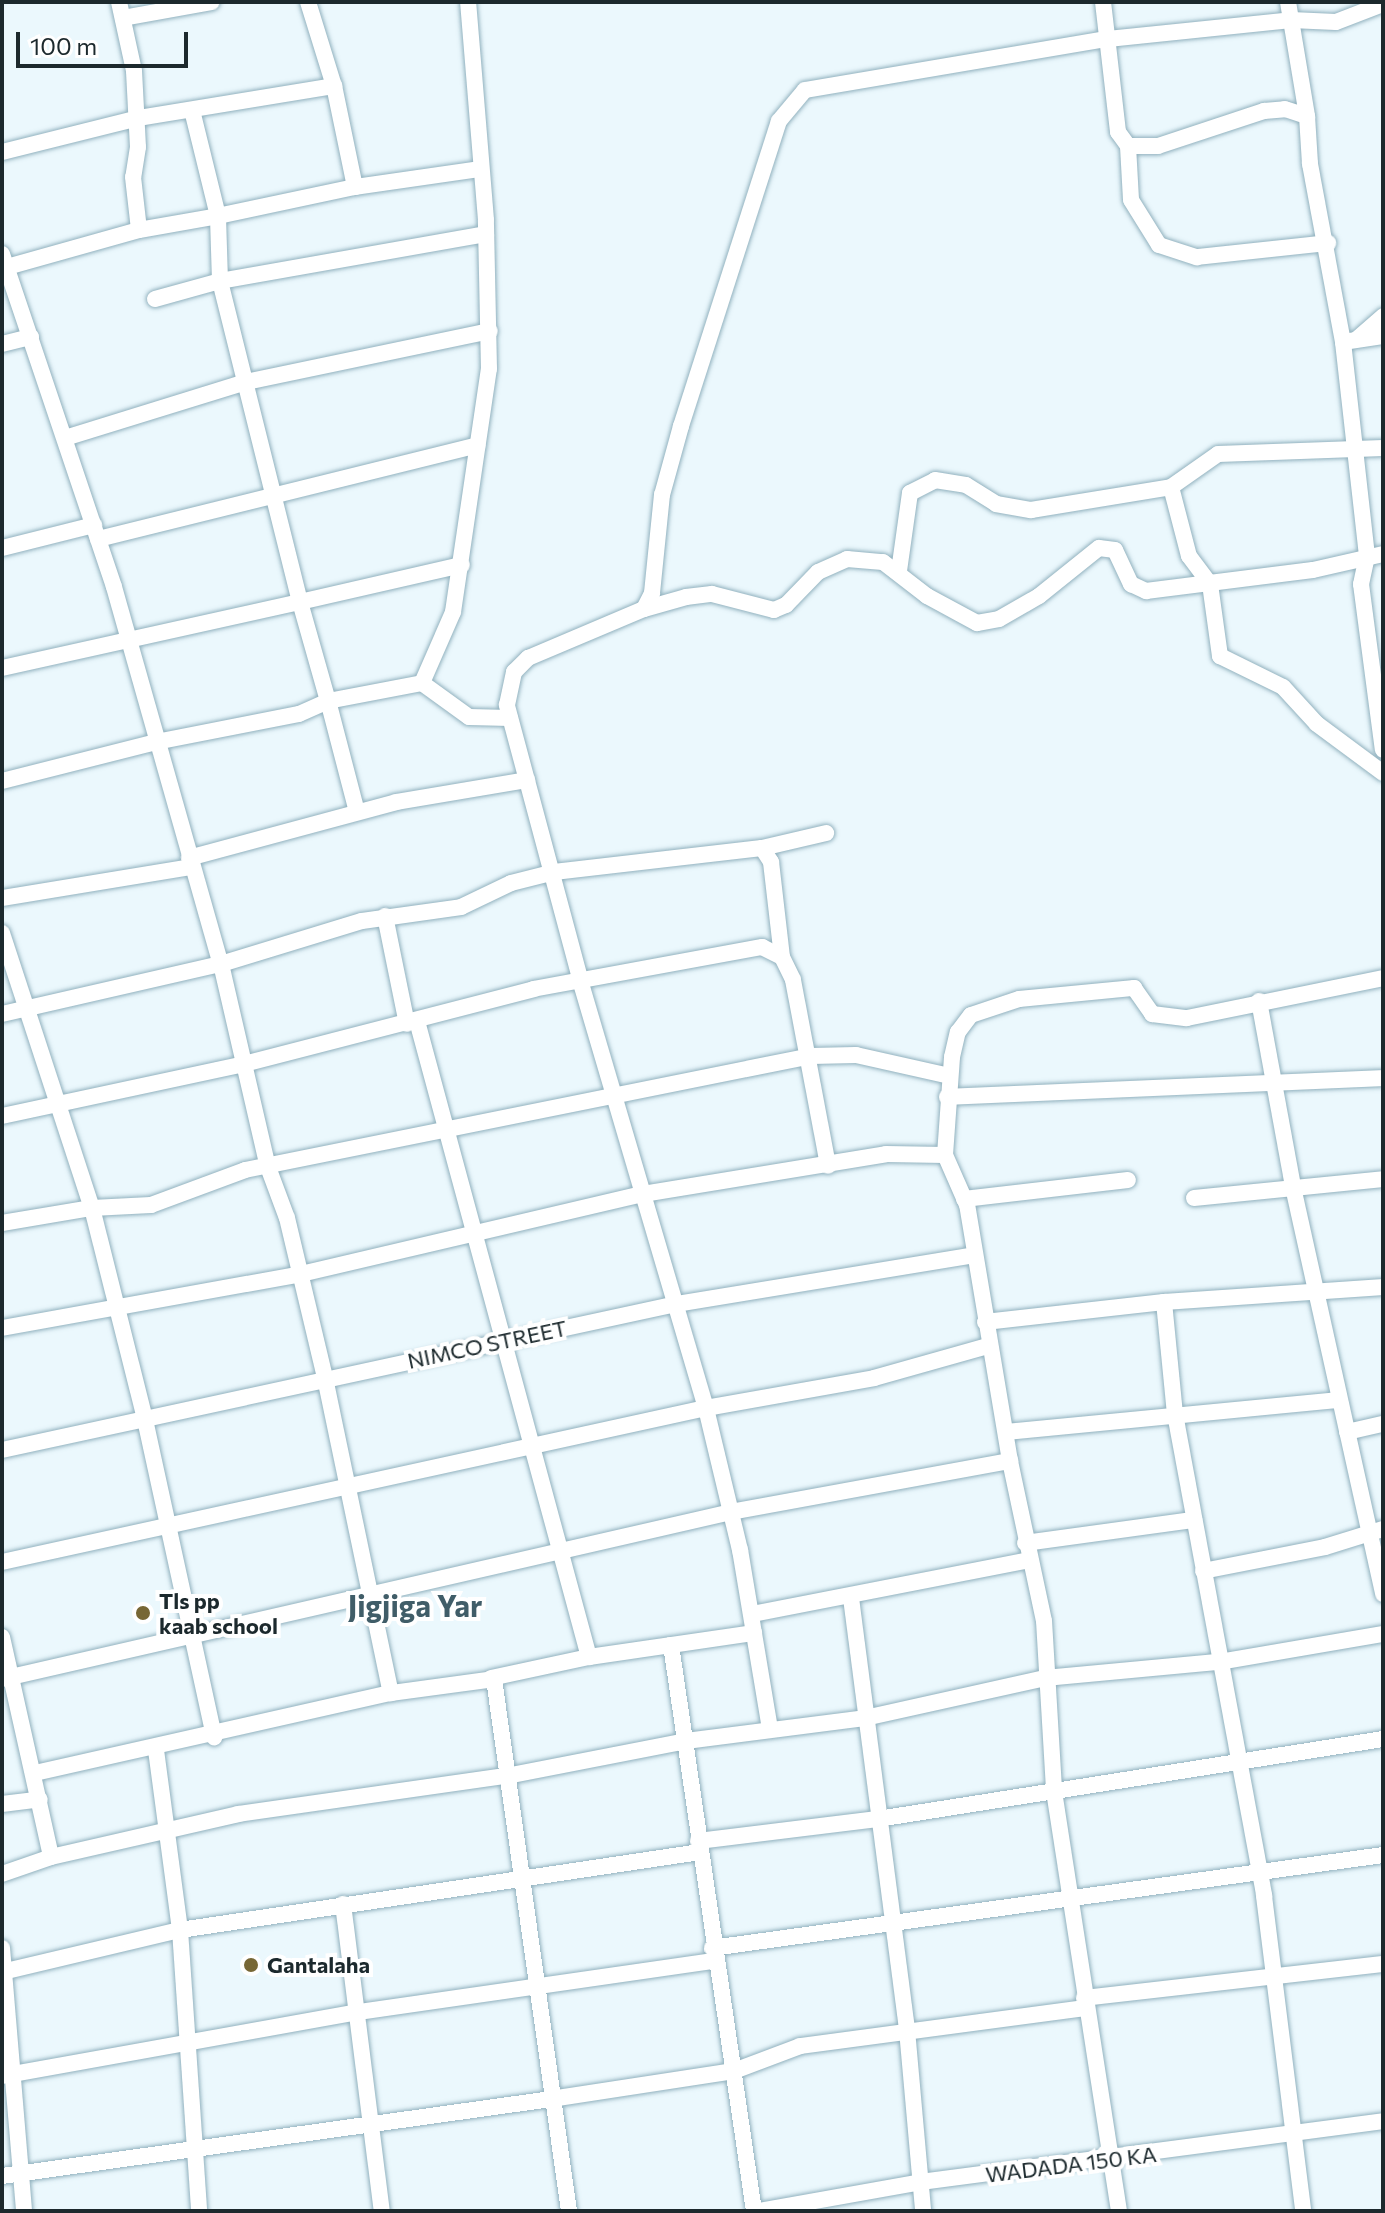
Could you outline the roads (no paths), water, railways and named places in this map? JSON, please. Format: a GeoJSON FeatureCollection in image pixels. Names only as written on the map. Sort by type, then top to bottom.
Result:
{"type":"FeatureCollection","features":[{"type":"Feature","properties":{"kind":"street"},"geometry":{"type":"LineString","coordinates":[[139,230],[133,177],[138,118],[121,10],[212,2]]}},
{"type":"Feature","properties":{"kind":"street"},"geometry":{"type":"LineString","coordinates":[[308,2],[334,86],[355,187]]}},
{"type":"Feature","properties":{"kind":"street"},"geometry":{"type":"LineString","coordinates":[[422,683],[448,633],[462,565],[490,331],[486,234],[468,2]]}},
{"type":"Feature","properties":{"kind":"street"},"geometry":{"type":"LineString","coordinates":[[1103,2],[1118,132],[1128,146],[1131,200],[1159,245],[1197,257],[1328,243]]}},
{"type":"Feature","properties":{"kind":"street"},"geometry":{"type":"LineString","coordinates":[[1288,2],[1307,116],[1310,164],[1350,340],[1355,452],[1375,555],[1361,584],[1383,750]]}},
{"type":"Feature","properties":{"kind":"street"},"geometry":{"type":"LineString","coordinates":[[644,609],[652,593],[662,495],[681,426],[779,121],[805,90],[1108,39],[1291,20],[1336,22],[1356,6],[1383,4]]}},
{"type":"Feature","properties":{"kind":"street"},"geometry":{"type":"LineString","coordinates":[[2,152],[138,118],[334,86]]}},
{"type":"Feature","properties":{"kind":"street"},"geometry":{"type":"LineString","coordinates":[[1128,146],[1158,146],[1264,111],[1285,109],[1307,116]]}},
{"type":"Feature","properties":{"kind":"street"},"geometry":{"type":"LineString","coordinates":[[192,110],[218,216],[220,281],[300,602],[357,812]]}},
{"type":"Feature","properties":{"kind":"street"},"geometry":{"type":"LineString","coordinates":[[391,1693],[325,1378],[297,1275],[287,1218],[268,1167],[221,964],[130,639],[4,260],[355,187],[480,169]]}},
{"type":"Feature","properties":{"kind":"street"},"geometry":{"type":"LineString","coordinates":[[155,299],[220,281],[486,234]]}},
{"type":"Feature","properties":{"kind":"street"},"geometry":{"type":"LineString","coordinates":[[1350,340],[1383,316]]}},
{"type":"Feature","properties":{"kind":"street"},"geometry":{"type":"LineString","coordinates":[[65,438],[246,382],[490,331]]}},
{"type":"Feature","properties":{"kind":"street"},"geometry":{"type":"LineString","coordinates":[[1350,340],[1383,336]]}},
{"type":"Feature","properties":{"kind":"street"},"geometry":{"type":"LineString","coordinates":[[2,344],[31,337]]}},
{"type":"Feature","properties":{"kind":"street"},"geometry":{"type":"LineString","coordinates":[[2,548],[273,496],[478,445]]}},
{"type":"Feature","properties":{"kind":"street"},"geometry":{"type":"LineString","coordinates":[[899,571],[910,493],[935,480],[966,485],[996,504],[1031,510],[1171,487],[1218,454],[1355,452],[1383,448]]}},
{"type":"Feature","properties":{"kind":"street"},"geometry":{"type":"LineString","coordinates":[[1171,487],[1189,556],[1210,584],[1220,656],[1283,687],[1317,724],[1383,773]]}},
{"type":"Feature","properties":{"kind":"street"},"geometry":{"type":"LineString","coordinates":[[770,1729],[752,1614],[706,1408],[581,982],[554,872],[510,718],[507,687],[528,658],[644,609],[712,594],[774,610],[834,562],[883,562],[899,571],[927,596],[977,623],[999,619],[1039,596],[1099,548],[1115,550],[1131,584],[1146,591],[1313,570],[1375,555]]}},
{"type":"Feature","properties":{"kind":"street"},"geometry":{"type":"LineString","coordinates":[[2,668],[462,565]]}},
{"type":"Feature","properties":{"kind":"street"},"geometry":{"type":"LineString","coordinates":[[2,781],[158,742],[299,714],[328,701],[422,683],[469,717],[510,718]]}},
{"type":"Feature","properties":{"kind":"street"},"geometry":{"type":"LineString","coordinates":[[2,898],[190,862],[357,812],[527,780]]}},
{"type":"Feature","properties":{"kind":"street"},"geometry":{"type":"LineString","coordinates":[[2,1014],[221,964],[385,916],[461,907],[511,883],[554,872],[762,848],[826,833]]}},
{"type":"Feature","properties":{"kind":"street"},"geometry":{"type":"LineString","coordinates":[[762,848],[771,862],[782,957],[793,980],[811,1056],[828,1166]]}},
{"type":"Feature","properties":{"kind":"street"},"geometry":{"type":"LineString","coordinates":[[385,916],[412,1022],[507,1339],[589,1657]]}},
{"type":"Feature","properties":{"kind":"street"},"geometry":{"type":"LineString","coordinates":[[2,933],[24,1010],[92,1208],[144,1415],[190,1639],[214,1737]]}},
{"type":"Feature","properties":{"kind":"street"},"geometry":{"type":"LineString","coordinates":[[2,1116],[244,1064],[505,996],[750,948],[773,950],[782,957]]}},
{"type":"Feature","properties":{"kind":"street"},"geometry":{"type":"LineString","coordinates":[[1119,2211],[1054,1789],[1045,1678],[1046,1634],[1025,1543],[964,1199],[945,1155],[947,1097],[958,1032],[971,1015],[990,1005],[1127,987],[1142,995],[1152,1014],[1187,1018],[1383,978]]}},
{"type":"Feature","properties":{"kind":"street"},"geometry":{"type":"LineString","coordinates":[[1259,1001],[1293,1187],[1339,1400],[1376,1530],[1383,1594]]}},
{"type":"Feature","properties":{"kind":"street"},"geometry":{"type":"LineString","coordinates":[[2,1223],[92,1208],[151,1205],[205,1181],[615,1092],[811,1056],[856,1055],[950,1076]]}},
{"type":"Feature","properties":{"kind":"street"},"geometry":{"type":"LineString","coordinates":[[947,1097],[1383,1078]]}},
{"type":"Feature","properties":{"kind":"street"},"geometry":{"type":"LineString","coordinates":[[2,1328],[297,1275],[643,1194],[828,1166],[886,1154],[945,1155]]}},
{"type":"Feature","properties":{"kind":"street"},"geometry":{"type":"LineString","coordinates":[[1194,1198],[1383,1179]]}},
{"type":"Feature","properties":{"kind":"street"},"geometry":{"type":"LineString","coordinates":[[964,1199],[1128,1180]]}},
{"type":"Feature","properties":{"kind":"street","name":"NIMCO STREET"},"geometry":{"type":"LineString","coordinates":[[2,1450],[144,1415],[676,1304],[974,1255]]}},
{"type":"Feature","properties":{"kind":"street"},"geometry":{"type":"LineString","coordinates":[[985,1322],[1164,1302],[1383,1287]]}},
{"type":"Feature","properties":{"kind":"street"},"geometry":{"type":"LineString","coordinates":[[1164,1302],[1175,1414],[1259,1870],[1303,2211]]}},
{"type":"Feature","properties":{"kind":"street"},"geometry":{"type":"LineString","coordinates":[[2,1562],[347,1489],[706,1408],[874,1378],[988,1346]]}},
{"type":"Feature","properties":{"kind":"street"},"geometry":{"type":"LineString","coordinates":[[1006,1432],[1339,1400]]}},
{"type":"Feature","properties":{"kind":"street"},"geometry":{"type":"LineString","coordinates":[[1347,1432],[1383,1424]]}},
{"type":"Feature","properties":{"kind":"street"},"geometry":{"type":"LineString","coordinates":[[7,1678],[190,1639],[370,1594],[731,1512],[887,1479],[1010,1461]]}},
{"type":"Feature","properties":{"kind":"street"},"geometry":{"type":"LineString","coordinates":[[1025,1543],[1194,1520]]}},
{"type":"Feature","properties":{"kind":"street"},"geometry":{"type":"LineString","coordinates":[[1203,1571],[1325,1547],[1376,1530]]}},
{"type":"Feature","properties":{"kind":"street"},"geometry":{"type":"LineString","coordinates":[[752,1614],[851,1598],[1029,1560]]}},
{"type":"Feature","properties":{"kind":"street"},"geometry":{"type":"LineString","coordinates":[[851,1598],[907,2030],[923,2211]]}},
{"type":"Feature","properties":{"kind":"street"},"geometry":{"type":"LineString","coordinates":[[35,1773],[214,1737],[391,1693],[491,1678],[589,1657],[754,1633]]}},
{"type":"Feature","properties":{"kind":"street"},"geometry":{"type":"LineString","coordinates":[[2,1874],[51,1857],[164,1829],[300,1804],[506,1776],[686,1741],[865,1718],[1045,1678],[1219,1662],[1383,1634]]}},
{"type":"Feature","properties":{"kind":"street"},"geometry":{"type":"LineString","coordinates":[[2,1637],[7,1678],[35,1773],[51,1857]]}},
{"type":"Feature","properties":{"kind":"street"},"geometry":{"type":"LineString","coordinates":[[671,1645],[713,1954],[756,2211]]}},
{"type":"Feature","properties":{"kind":"street"},"geometry":{"type":"LineString","coordinates":[[491,1678],[569,2211]]}},
{"type":"Feature","properties":{"kind":"street"},"geometry":{"type":"LineString","coordinates":[[3,1972],[180,1930],[1383,1739]]}},
{"type":"Feature","properties":{"kind":"street"},"geometry":{"type":"LineString","coordinates":[[156,1750],[164,1829],[180,1930],[190,2041],[199,2211]]}},
{"type":"Feature","properties":{"kind":"street"},"geometry":{"type":"LineString","coordinates":[[2,1804],[40,1799]]}},
{"type":"Feature","properties":{"kind":"street"},"geometry":{"type":"LineString","coordinates":[[7,2076],[190,2041],[359,2012],[534,1987],[893,1923],[1383,1855]]}},
{"type":"Feature","properties":{"kind":"street"},"geometry":{"type":"LineString","coordinates":[[343,1904],[382,2211]]}},
{"type":"Feature","properties":{"kind":"street"},"geometry":{"type":"LineString","coordinates":[[2,1948],[7,2076],[24,2211]]}},
{"type":"Feature","properties":{"kind":"street"},"geometry":{"type":"LineString","coordinates":[[2,2176],[734,2071],[800,2046],[1275,1976],[1383,1964]]}},
{"type":"Feature","properties":{"kind":"street","name":"WADADA 150 KA"},"geometry":{"type":"LineString","coordinates":[[756,2211],[921,2182],[1110,2160],[1383,2121]]}},
{"type":"Feature","properties":{"kind":"place","name":"Tls pp kaab school"},"geometry":{"type":"Point","coordinates":[143,1613]}},
{"type":"Feature","properties":{"kind":"place","name":"Gantalaha"},"geometry":{"type":"Point","coordinates":[251,1965]}},
{"type":"Feature","properties":{"kind":"district","name":"Jigjiga Yar"},"geometry":{"type":"Point","coordinates":[415,1605]}}]}
